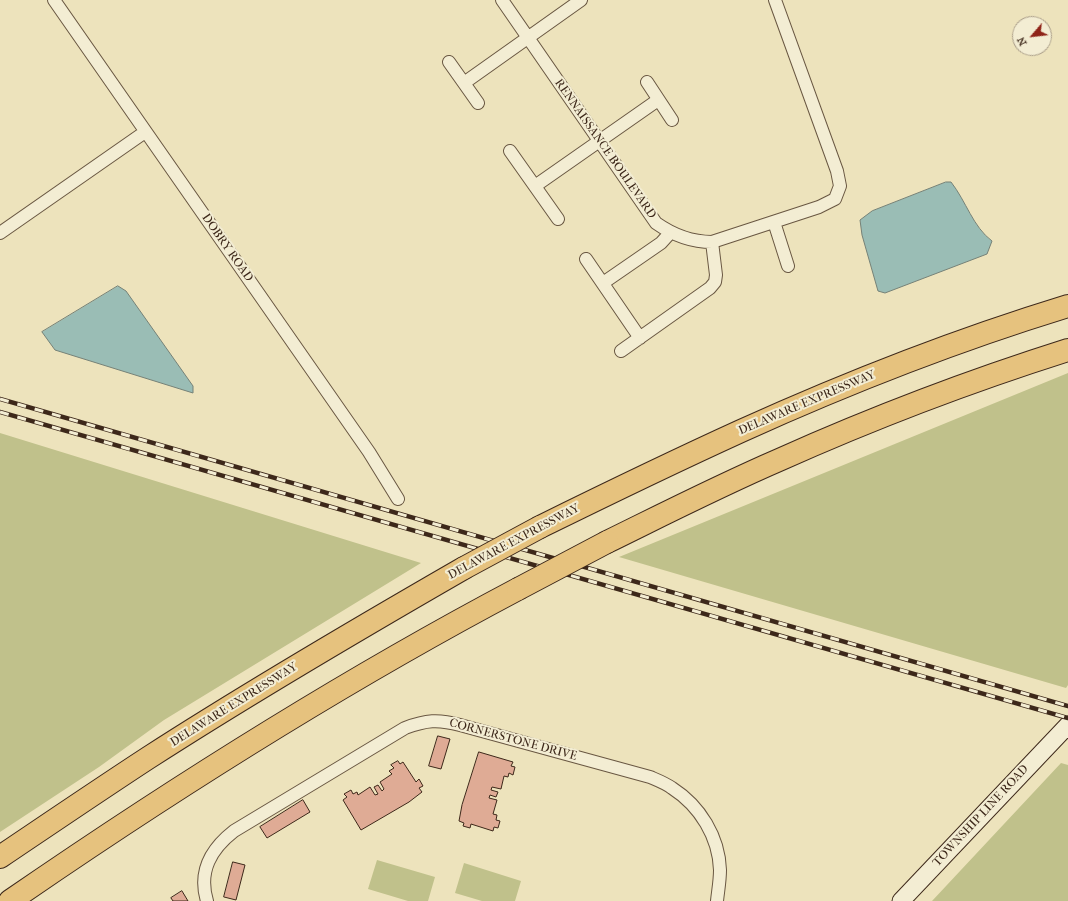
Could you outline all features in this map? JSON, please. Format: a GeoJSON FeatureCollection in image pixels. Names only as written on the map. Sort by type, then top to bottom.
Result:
{"type":"FeatureCollection","features":[{"type":"Feature","properties":{"kind":"highway","name":"DELAWARE EXPRESSWAY"},"geometry":{"type":"LineString","coordinates":[[0,857],[148,758],[249,695],[464,568],[540,527],[674,462],[816,398],[969,339],[1068,306]]}},
{"type":"Feature","properties":{"kind":"highway"},"geometry":{"type":"LineString","coordinates":[[10,901],[178,788],[266,733],[393,657],[518,588],[690,501],[778,460],[843,432],[975,381],[1068,350]]}},
{"type":"Feature","properties":{"kind":"street","name":"DOBRY ROAD"},"geometry":{"type":"LineString","coordinates":[[54,0],[369,452],[398,499]]}},
{"type":"Feature","properties":{"kind":"street","name":"RENNAISSANCE BOULEVARD"},"geometry":{"type":"LineString","coordinates":[[502,0],[656,223],[670,233],[697,242],[712,242],[819,207],[835,199],[840,186],[837,171],[775,0]]}},
{"type":"Feature","properties":{"kind":"street"},"geometry":{"type":"LineString","coordinates":[[464,83],[581,0]]}},
{"type":"Feature","properties":{"kind":"street"},"geometry":{"type":"LineString","coordinates":[[449,62],[478,103]]}},
{"type":"Feature","properties":{"kind":"street"},"geometry":{"type":"LineString","coordinates":[[647,82],[672,120]]}},
{"type":"Feature","properties":{"kind":"street"},"geometry":{"type":"LineString","coordinates":[[535,186],[658,100]]}},
{"type":"Feature","properties":{"kind":"street"},"geometry":{"type":"LineString","coordinates":[[0,233],[146,132]]}},
{"type":"Feature","properties":{"kind":"street"},"geometry":{"type":"LineString","coordinates":[[510,151],[558,219]]}},
{"type":"Feature","properties":{"kind":"street"},"geometry":{"type":"LineString","coordinates":[[774,222],[788,266]]}},
{"type":"Feature","properties":{"kind":"street"},"geometry":{"type":"LineString","coordinates":[[603,284],[662,242],[670,233]]}},
{"type":"Feature","properties":{"kind":"street"},"geometry":{"type":"LineString","coordinates":[[621,351],[710,288],[715,282],[716,275],[712,242]]}},
{"type":"Feature","properties":{"kind":"street"},"geometry":{"type":"LineString","coordinates":[[586,259],[640,338]]}},
{"type":"Feature","properties":{"kind":"street","name":"CORNERSTONE DRIVE"},"geometry":{"type":"LineString","coordinates":[[207,901],[204,881],[211,855],[221,840],[405,728],[418,723],[440,720],[650,777],[671,787],[684,796],[697,809],[711,833],[717,851],[720,869],[717,901]]}},
{"type":"Feature","properties":{"kind":"street","name":"TOWNSHIP LINE ROAD"},"geometry":{"type":"LineString","coordinates":[[901,901],[1066,731]]}},
{"type":"Feature","properties":{"kind":"green space"},"geometry":{"type":"Polygon","coordinates":[[[1068,373],[1068,685],[1066,688],[619,557],[1068,373]]]}},
{"type":"Feature","properties":{"kind":"green space"},"geometry":{"type":"Polygon","coordinates":[[[0,433],[421,563],[164,720],[99,767],[0,832],[0,433]]]}},
{"type":"Feature","properties":{"kind":"green space"},"geometry":{"type":"Polygon","coordinates":[[[1061,763],[1068,765],[1068,901],[932,901],[1061,763]]]}},
{"type":"Feature","properties":{"kind":"green space"},"geometry":{"type":"Polygon","coordinates":[[[377,860],[435,877],[428,901],[408,901],[368,889],[377,860]]]}},
{"type":"Feature","properties":{"kind":"green space"},"geometry":{"type":"Polygon","coordinates":[[[464,863],[521,881],[515,901],[482,901],[455,893],[464,863]]]}},
{"type":"Feature","properties":{"kind":"water"},"geometry":{"type":"Polygon","coordinates":[[[946,182],[951,182],[980,229],[992,241],[987,254],[885,293],[878,291],[862,235],[860,220],[872,211],[946,182]]]}},
{"type":"Feature","properties":{"kind":"water"},"geometry":{"type":"Polygon","coordinates":[[[118,286],[126,291],[193,386],[193,393],[55,350],[42,332],[118,286]]]}},
{"type":"Feature","properties":{"kind":"building"},"geometry":{"type":"Polygon","coordinates":[[[438,736],[450,739],[441,769],[429,766],[438,736]]]}},
{"type":"Feature","properties":{"kind":"building"},"geometry":{"type":"Polygon","coordinates":[[[479,752],[513,762],[511,766],[515,767],[513,775],[509,773],[508,777],[504,776],[501,789],[492,787],[491,790],[498,792],[496,797],[490,795],[489,798],[497,800],[493,814],[497,815],[496,820],[500,821],[498,828],[494,827],[493,831],[471,824],[470,828],[463,826],[464,823],[459,821],[462,805],[479,752]]]}},
{"type":"Feature","properties":{"kind":"building"},"geometry":{"type":"Polygon","coordinates":[[[398,761],[400,764],[403,762],[416,782],[419,779],[423,786],[419,788],[422,792],[409,802],[361,830],[343,800],[347,797],[344,794],[351,790],[353,794],[357,792],[358,795],[370,787],[375,795],[378,794],[374,787],[378,785],[382,791],[384,789],[380,782],[392,774],[389,771],[394,768],[391,765],[398,761]]]}},
{"type":"Feature","properties":{"kind":"building"},"geometry":{"type":"Polygon","coordinates":[[[303,800],[310,812],[267,838],[260,827],[303,800]]]}},
{"type":"Feature","properties":{"kind":"building"},"geometry":{"type":"Polygon","coordinates":[[[233,862],[245,865],[236,900],[224,897],[233,862]]]}},
{"type":"Feature","properties":{"kind":"building"},"geometry":{"type":"Polygon","coordinates":[[[182,891],[188,901],[173,901],[171,898],[182,891]]]}},
{"type":"Feature","properties":{"kind":"railway"},"geometry":{"type":"LineString","coordinates":[[0,399],[1068,706]]}},
{"type":"Feature","properties":{"kind":"railway"},"geometry":{"type":"LineString","coordinates":[[0,412],[1068,718]]}}]}
